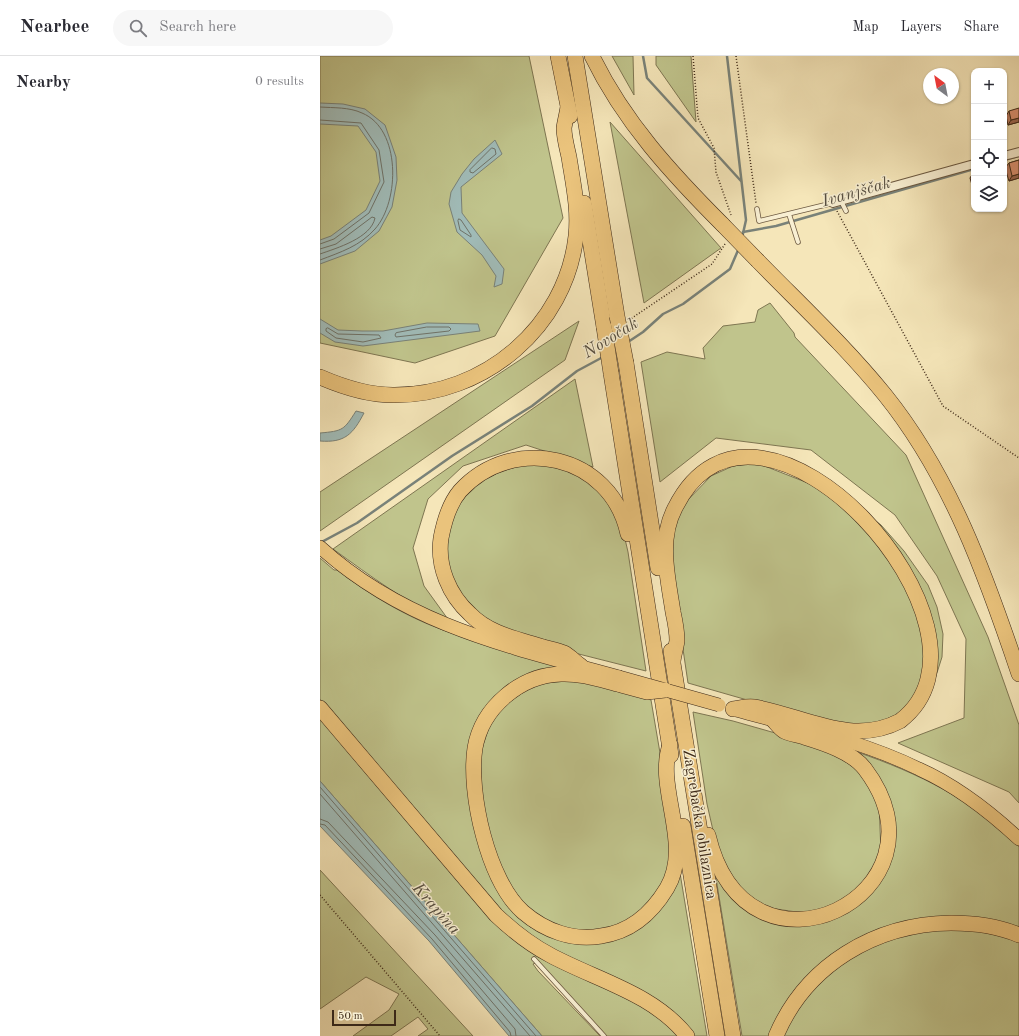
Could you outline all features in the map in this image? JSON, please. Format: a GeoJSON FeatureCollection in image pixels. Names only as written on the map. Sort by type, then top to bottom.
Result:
{"type":"FeatureCollection","features":[{"type":"Feature","properties":{"kind":"highway","name":"Zagrebačka obilaznica"},"geometry":{"type":"LineString","coordinates":[[558,56],[568,107],[602,332],[611,373],[717,1036]]}},
{"type":"Feature","properties":{"kind":"highway","name":"Zagrebačka obilaznica"},"geometry":{"type":"LineString","coordinates":[[574,56],[621,319],[626,363],[733,1036]]}},
{"type":"Feature","properties":{"kind":"highway"},"geometry":{"type":"LineString","coordinates":[[592,56],[630,121],[664,164],[861,366],[886,396],[934,468],[967,531],[1019,674]]}},
{"type":"Feature","properties":{"kind":"highway"},"geometry":{"type":"LineString","coordinates":[[320,377],[343,386],[367,392],[392,395],[417,394],[445,388],[482,373],[508,356],[539,326],[554,304],[564,284],[572,259],[576,235],[577,213],[564,128],[568,107]]}},
{"type":"Feature","properties":{"kind":"highway"},"geometry":{"type":"LineString","coordinates":[[673,661],[677,639],[667,568],[666,540],[675,508],[696,480],[710,470],[736,459],[753,457],[786,461],[812,471],[836,483],[882,518]]}},
{"type":"Feature","properties":{"kind":"highway"},"geometry":{"type":"LineString","coordinates":[[581,666],[564,653],[500,634],[482,624],[463,607],[448,585],[441,565],[440,545],[444,523],[460,492],[472,480],[500,464],[520,460],[546,459],[577,466],[590,474],[606,487],[621,508],[628,531],[638,594],[650,618]]}},
{"type":"Feature","properties":{"kind":"highway"},"geometry":{"type":"LineString","coordinates":[[665,690],[646,692],[620,681],[578,674],[559,674],[540,677],[524,683],[509,692],[496,705],[481,730],[475,747],[474,763],[477,806],[482,834],[500,877],[510,896],[522,911],[542,927],[558,933],[589,938],[624,930],[643,918],[655,906],[668,887],[673,873],[675,854],[674,819],[665,763],[670,745]]}},
{"type":"Feature","properties":{"kind":"highway"},"geometry":{"type":"LineString","coordinates":[[726,707],[752,706],[825,727],[861,732],[883,728],[900,721],[913,713],[924,705],[932,696],[942,678]]}},
{"type":"Feature","properties":{"kind":"highway"},"geometry":{"type":"LineString","coordinates":[[320,708],[496,915],[515,933],[550,955],[650,1003],[670,1018],[687,1036]]}},
{"type":"Feature","properties":{"kind":"highway"},"geometry":{"type":"LineString","coordinates":[[687,752],[698,769],[711,848],[717,864],[731,888],[745,901],[766,914],[793,920],[824,916],[852,902],[872,882],[882,866],[886,852],[889,836],[887,816],[881,794],[864,767],[848,755],[833,747],[783,731],[773,720]]}},
{"type":"Feature","properties":{"kind":"highway"},"geometry":{"type":"LineString","coordinates":[[776,1036],[794,1002],[809,984],[845,953],[868,940],[890,931],[935,923],[966,923],[989,926],[1019,935]]}},
{"type":"Feature","properties":{"kind":"main road"},"geometry":{"type":"LineString","coordinates":[[320,547],[338,564],[373,588],[414,612],[463,631],[581,666],[620,681]]}},
{"type":"Feature","properties":{"kind":"main road"},"geometry":{"type":"LineString","coordinates":[[665,690],[849,742],[919,769],[979,804],[1019,839]]}},
{"type":"Feature","properties":{"kind":"street"},"geometry":{"type":"LineString","coordinates":[[1007,155],[1019,152]]}},
{"type":"Feature","properties":{"kind":"street"},"geometry":{"type":"LineString","coordinates":[[838,201],[971,165]]}},
{"type":"Feature","properties":{"kind":"lane"},"geometry":{"type":"LineString","coordinates":[[757,208],[760,221],[790,215],[838,201],[846,211]]}},
{"type":"Feature","properties":{"kind":"lane"},"geometry":{"type":"LineString","coordinates":[[790,215],[798,242]]}},
{"type":"Feature","properties":{"kind":"lane"},"geometry":{"type":"LineString","coordinates":[[534,959],[604,1036]]}},
{"type":"Feature","properties":{"kind":"path"},"geometry":{"type":"LineString","coordinates":[[621,319],[712,264],[725,247],[730,211],[716,172],[714,148],[698,118],[693,56]]}},
{"type":"Feature","properties":{"kind":"path"},"geometry":{"type":"LineString","coordinates":[[736,56],[757,208]]}},
{"type":"Feature","properties":{"kind":"path"},"geometry":{"type":"LineString","coordinates":[[838,201],[943,406],[1019,458]]}},
{"type":"Feature","properties":{"kind":"path"},"geometry":{"type":"LineString","coordinates":[[587,344],[602,332]]}},
{"type":"Feature","properties":{"kind":"path"},"geometry":{"type":"LineString","coordinates":[[320,895],[440,1036]]}},
{"type":"Feature","properties":{"kind":"green space"},"geometry":{"type":"Polygon","coordinates":[[[320,56],[529,56],[563,218],[495,336],[415,363],[320,343],[320,56]]]}},
{"type":"Feature","properties":{"kind":"green space"},"geometry":{"type":"Polygon","coordinates":[[[612,56],[633,56],[634,95],[612,56]]]}},
{"type":"Feature","properties":{"kind":"green space"},"geometry":{"type":"Polygon","coordinates":[[[656,56],[691,56],[696,122],[656,65],[656,56]]]}},
{"type":"Feature","properties":{"kind":"green space"},"geometry":{"type":"Polygon","coordinates":[[[610,122],[721,248],[644,303],[610,122]]]}},
{"type":"Feature","properties":{"kind":"green space"},"geometry":{"type":"Polygon","coordinates":[[[770,303],[794,333],[795,337],[906,455],[988,637],[1019,725],[1019,803],[1009,792],[898,743],[964,718],[966,639],[937,576],[895,515],[811,450],[716,438],[660,482],[641,362],[667,352],[705,359],[703,348],[723,326],[755,322],[758,310],[770,303]]]}},
{"type":"Feature","properties":{"kind":"green space"},"geometry":{"type":"Polygon","coordinates":[[[579,321],[565,360],[320,531],[320,492],[579,321]]]}},
{"type":"Feature","properties":{"kind":"green space"},"geometry":{"type":"Polygon","coordinates":[[[575,379],[593,467],[526,445],[463,466],[428,499],[413,548],[424,586],[450,622],[404,598],[333,549],[575,379]]]}},
{"type":"Feature","properties":{"kind":"green space"},"geometry":{"type":"Polygon","coordinates":[[[757,463],[846,498],[881,525],[904,551],[928,585],[937,607],[943,634],[942,657],[935,679],[909,709],[871,726],[824,722],[688,683],[670,561],[675,521],[683,505],[711,476],[733,466],[757,463]]]}},
{"type":"Feature","properties":{"kind":"green space"},"geometry":{"type":"Polygon","coordinates":[[[523,465],[544,465],[576,473],[606,496],[622,526],[628,552],[646,671],[559,649],[514,634],[478,614],[453,583],[445,549],[455,510],[468,493],[482,480],[502,471],[523,465]]]}},
{"type":"Feature","properties":{"kind":"green space"},"geometry":{"type":"Polygon","coordinates":[[[320,558],[334,570],[337,570],[374,596],[414,618],[443,630],[560,668],[479,720],[472,811],[530,927],[625,935],[680,873],[707,1036],[694,1036],[530,937],[497,908],[320,699],[320,558]]]}},
{"type":"Feature","properties":{"kind":"green space"},"geometry":{"type":"Polygon","coordinates":[[[577,680],[610,687],[651,700],[668,800],[670,859],[664,883],[640,914],[611,929],[569,931],[534,915],[509,885],[492,846],[482,799],[480,755],[490,724],[501,708],[535,684],[577,680]]]}},
{"type":"Feature","properties":{"kind":"green space"},"geometry":{"type":"Polygon","coordinates":[[[693,712],[733,721],[821,746],[860,771],[879,803],[881,853],[868,879],[844,901],[810,914],[763,907],[739,888],[717,848],[707,804],[693,712]]]}},
{"type":"Feature","properties":{"kind":"green space"},"geometry":{"type":"Polygon","coordinates":[[[320,717],[476,901],[649,1010],[680,1036],[606,1036],[538,962],[533,964],[538,971],[600,1036],[542,1036],[320,781],[320,717]]]}},
{"type":"Feature","properties":{"kind":"green space"},"geometry":{"type":"Polygon","coordinates":[[[857,752],[902,769],[944,790],[983,815],[1002,830],[1019,847],[1019,931],[948,918],[822,963],[796,988],[780,1012],[769,1036],[742,1036],[715,872],[744,905],[777,922],[812,923],[845,912],[872,890],[889,860],[894,823],[880,779],[857,752]]]}},
{"type":"Feature","properties":{"kind":"green space"},"geometry":{"type":"Polygon","coordinates":[[[320,870],[473,1036],[418,1036],[428,1029],[418,1017],[391,1036],[353,1036],[389,1010],[399,994],[366,977],[320,1009],[320,870]]]}},
{"type":"Feature","properties":{"kind":"green space"},"geometry":{"type":"Polygon","coordinates":[[[959,927],[1019,940],[1019,1036],[780,1036],[791,1014],[840,962],[891,936],[959,927]]]}},
{"type":"Feature","properties":{"kind":"water"},"geometry":{"type":"Polygon","coordinates":[[[320,103],[343,104],[365,109],[385,125],[396,157],[397,180],[392,207],[379,231],[355,251],[320,264],[320,240],[331,236],[366,210],[380,181],[376,152],[358,126],[320,124],[320,103]]]}},
{"type":"Feature","properties":{"kind":"water"},"geometry":{"type":"Polygon","coordinates":[[[495,140],[502,154],[461,187],[462,213],[504,269],[502,284],[494,287],[496,276],[482,255],[457,232],[449,204],[451,192],[462,174],[474,159],[495,140]]]}},
{"type":"Feature","properties":{"kind":"water"},"geometry":{"type":"Polygon","coordinates":[[[320,319],[338,330],[383,331],[427,323],[478,324],[480,331],[363,346],[335,342],[320,333],[320,319]]]}},
{"type":"Feature","properties":{"kind":"water"},"geometry":{"type":"Polygon","coordinates":[[[356,411],[364,413],[352,432],[342,439],[320,441],[320,433],[342,428],[349,422],[356,411]]]}},
{"type":"Feature","properties":{"kind":"water"},"geometry":{"type":"Polygon","coordinates":[[[320,781],[542,1036],[509,1036],[429,941],[320,826],[320,781]]]}},
{"type":"Feature","properties":{"kind":"building"},"geometry":{"type":"Polygon","coordinates":[[[1019,108],[1019,118],[1011,120],[1009,111],[1019,108]]]}},
{"type":"Feature","properties":{"kind":"building"},"geometry":{"type":"Polygon","coordinates":[[[1019,160],[1019,174],[1012,176],[1009,163],[1019,160]]]}},
{"type":"Feature","properties":{"kind":"waterway"},"geometry":{"type":"LineString","coordinates":[[643,56],[647,78],[741,181]]}},
{"type":"Feature","properties":{"kind":"waterway","name":"Novočak"},"geometry":{"type":"LineString","coordinates":[[727,56],[746,220],[742,238]]}},
{"type":"Feature","properties":{"kind":"waterway","name":"Ivanjščak"},"geometry":{"type":"LineString","coordinates":[[1007,159],[1019,156]]}},
{"type":"Feature","properties":{"kind":"waterway","name":"Ivanjščak"},"geometry":{"type":"LineString","coordinates":[[743,232],[776,226],[971,170]]}},
{"type":"Feature","properties":{"kind":"waterway","name":"Novočak"},"geometry":{"type":"LineString","coordinates":[[628,342],[643,332],[663,314],[683,304],[730,269],[739,248]]}},
{"type":"Feature","properties":{"kind":"waterway","name":"Novočak"},"geometry":{"type":"LineString","coordinates":[[320,543],[357,523],[452,456],[532,406],[577,371],[603,357]]}},
{"type":"Feature","properties":{"kind":"water label","name":"Krapina"},"geometry":{"type":"Point","coordinates":[437,908]}}]}
